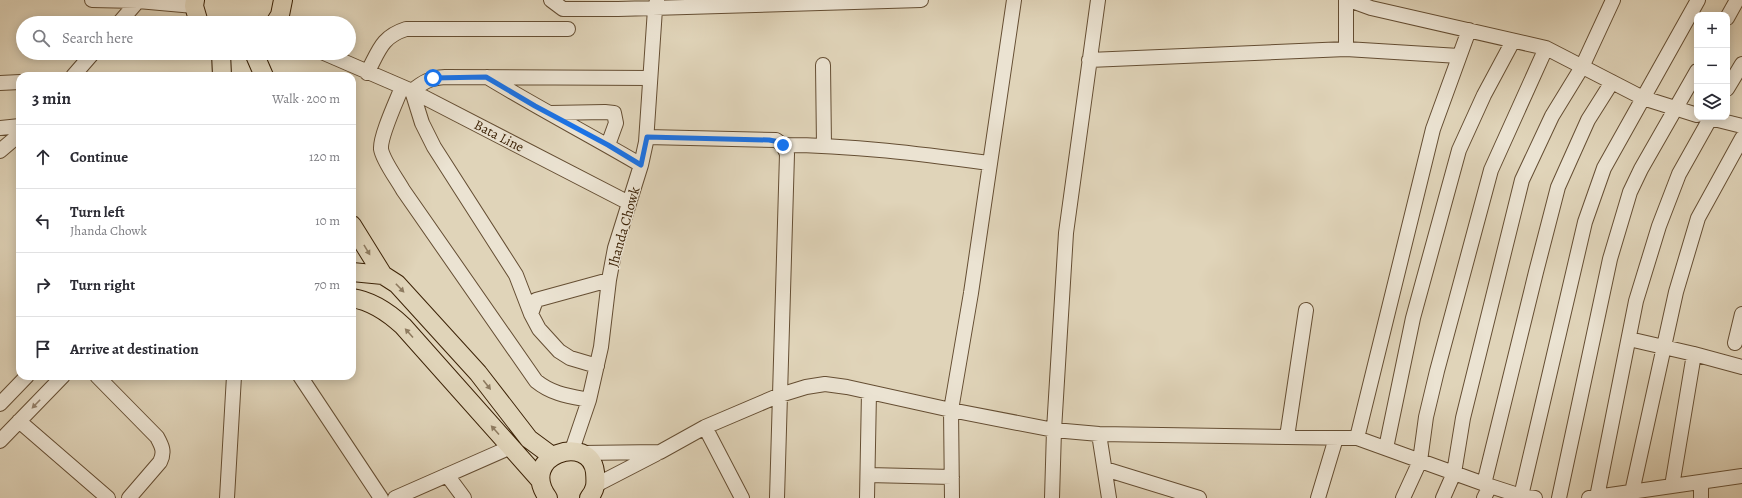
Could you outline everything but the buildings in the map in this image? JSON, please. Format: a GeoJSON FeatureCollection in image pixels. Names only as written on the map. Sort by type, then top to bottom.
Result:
{"type":"FeatureCollection","features":[{"type":"Feature","properties":{"kind":"main road"},"geometry":{"type":"LineString","coordinates":[[279,16],[283,0]]}},
{"type":"Feature","properties":{"kind":"main road"},"geometry":{"type":"LineString","coordinates":[[194,3],[197,16]]}},
{"type":"Feature","properties":{"kind":"main road"},"geometry":{"type":"LineString","coordinates":[[221,60],[222,72]]}},
{"type":"Feature","properties":{"kind":"main road"},"geometry":{"type":"LineString","coordinates":[[257,60],[262,72]]}},
{"type":"Feature","properties":{"kind":"main road"},"geometry":{"type":"LineString","coordinates":[[356,232],[383,276]]}},
{"type":"Feature","properties":{"kind":"main road"},"geometry":{"type":"LineString","coordinates":[[356,273],[383,276],[397,284],[478,373],[529,438],[552,456]]}},
{"type":"Feature","properties":{"kind":"main road"},"geometry":{"type":"LineString","coordinates":[[356,299],[385,310],[403,326],[540,480],[543,490],[548,498]]}},
{"type":"Feature","properties":{"kind":"main road"},"geometry":{"type":"LineString","coordinates":[[540,480],[546,461],[552,456],[576,452],[589,459],[594,467],[591,494]]}},
{"type":"Feature","properties":{"kind":"street"},"geometry":{"type":"LineString","coordinates":[[92,0],[194,3]]}},
{"type":"Feature","properties":{"kind":"street"},"geometry":{"type":"LineString","coordinates":[[551,0],[563,9],[656,4],[921,0]]}},
{"type":"Feature","properties":{"kind":"street"},"geometry":{"type":"LineString","coordinates":[[952,498],[951,410],[971,293],[1014,0]]}},
{"type":"Feature","properties":{"kind":"street"},"geometry":{"type":"LineString","coordinates":[[1052,498],[1054,430],[1066,233],[1098,0]]}},
{"type":"Feature","properties":{"kind":"street"},"geometry":{"type":"LineString","coordinates":[[1346,49],[1347,0],[1371,8],[1546,48],[1643,98],[1694,113]]}},
{"type":"Feature","properties":{"kind":"street"},"geometry":{"type":"LineString","coordinates":[[1443,498],[1454,473],[1463,418],[1522,180],[1552,116],[1582,67],[1613,0]]}},
{"type":"Feature","properties":{"kind":"street"},"geometry":{"type":"LineString","coordinates":[[1521,496],[1586,222],[1604,168],[1698,0]]}},
{"type":"Feature","properties":{"kind":"street"},"geometry":{"type":"LineString","coordinates":[[1730,13],[1737,0]]}},
{"type":"Feature","properties":{"kind":"street"},"geometry":{"type":"LineString","coordinates":[[125,16],[138,1]]}},
{"type":"Feature","properties":{"kind":"street","name":"Jhanda Chowk"},"geometry":{"type":"LineString","coordinates":[[576,452],[601,347],[609,280],[616,248],[641,165],[647,137],[656,4]]}},
{"type":"Feature","properties":{"kind":"street"},"geometry":{"type":"LineString","coordinates":[[368,73],[384,40],[394,33],[406,29],[568,29]]}},
{"type":"Feature","properties":{"kind":"street"},"geometry":{"type":"LineString","coordinates":[[1357,438],[1433,130],[1469,30]]}},
{"type":"Feature","properties":{"kind":"street"},"geometry":{"type":"LineString","coordinates":[[1386,448],[1413,318],[1459,150],[1484,95],[1513,41]]}},
{"type":"Feature","properties":{"kind":"street"},"geometry":{"type":"LineString","coordinates":[[1403,498],[1420,461],[1426,417],[1437,371],[1491,170],[1546,48]]}},
{"type":"Feature","properties":{"kind":"street"},"geometry":{"type":"LineString","coordinates":[[1089,60],[1346,49],[1459,56]]}},
{"type":"Feature","properties":{"kind":"street"},"geometry":{"type":"LineString","coordinates":[[76,72],[87,60]]}},
{"type":"Feature","properties":{"kind":"street","name":"Bata Line"},"geometry":{"type":"LineString","coordinates":[[339,60],[407,89],[630,203]]}},
{"type":"Feature","properties":{"kind":"street"},"geometry":{"type":"LineString","coordinates":[[1730,84],[1742,64]]}},
{"type":"Feature","properties":{"kind":"street"},"geometry":{"type":"LineString","coordinates":[[823,65],[824,146]]}},
{"type":"Feature","properties":{"kind":"street"},"geometry":{"type":"LineString","coordinates":[[1559,498],[1610,259],[1630,192],[1641,169],[1694,76]]}},
{"type":"Feature","properties":{"kind":"street"},"geometry":{"type":"LineString","coordinates":[[486,77],[641,165]]}},
{"type":"Feature","properties":{"kind":"street"},"geometry":{"type":"LineString","coordinates":[[589,400],[562,395],[546,389],[536,381],[400,183],[384,157],[381,148],[383,137],[407,89],[433,78],[650,78]]}},
{"type":"Feature","properties":{"kind":"street"},"geometry":{"type":"LineString","coordinates":[[0,83],[16,82]]}},
{"type":"Feature","properties":{"kind":"street"},"geometry":{"type":"LineString","coordinates":[[1486,489],[1536,272],[1558,187],[1588,120],[1612,82]]}},
{"type":"Feature","properties":{"kind":"street"},"geometry":{"type":"LineString","coordinates":[[407,89],[434,147],[516,275],[531,314],[539,329],[559,351],[570,358],[597,366]]}},
{"type":"Feature","properties":{"kind":"street"},"geometry":{"type":"LineString","coordinates":[[550,113],[614,113],[616,123],[608,145]]}},
{"type":"Feature","properties":{"kind":"street"},"geometry":{"type":"LineString","coordinates":[[1597,498],[1636,302],[1659,226],[1679,174],[1705,120]]}},
{"type":"Feature","properties":{"kind":"street"},"geometry":{"type":"LineString","coordinates":[[1718,120],[1742,126]]}},
{"type":"Feature","properties":{"kind":"street"},"geometry":{"type":"LineString","coordinates":[[0,128],[16,126]]}},
{"type":"Feature","properties":{"kind":"street"},"geometry":{"type":"LineString","coordinates":[[0,150],[16,137]]}},
{"type":"Feature","properties":{"kind":"street"},"geometry":{"type":"LineString","coordinates":[[647,137],[769,140],[780,142],[787,154],[777,498]]}},
{"type":"Feature","properties":{"kind":"street"},"geometry":{"type":"LineString","coordinates":[[1632,492],[1676,292],[1698,218],[1742,138]]}},
{"type":"Feature","properties":{"kind":"street"},"geometry":{"type":"LineString","coordinates":[[783,145],[824,146],[913,152],[989,163]]}},
{"type":"Feature","properties":{"kind":"street"},"geometry":{"type":"LineString","coordinates":[[531,314],[536,300],[609,280]]}},
{"type":"Feature","properties":{"kind":"street"},"geometry":{"type":"LineString","coordinates":[[1287,437],[1306,310]]}},
{"type":"Feature","properties":{"kind":"street"},"geometry":{"type":"LineString","coordinates":[[1735,343],[1742,314]]}},
{"type":"Feature","properties":{"kind":"street"},"geometry":{"type":"LineString","coordinates":[[1629,339],[1742,367]]}},
{"type":"Feature","properties":{"kind":"street"},"geometry":{"type":"LineString","coordinates":[[1666,491],[1694,354]]}},
{"type":"Feature","properties":{"kind":"street"},"geometry":{"type":"LineString","coordinates":[[0,404],[23,380]]}},
{"type":"Feature","properties":{"kind":"street"},"geometry":{"type":"LineString","coordinates":[[0,440],[59,380]]}},
{"type":"Feature","properties":{"kind":"street"},"geometry":{"type":"LineString","coordinates":[[101,380],[156,437],[162,446],[163,456],[160,462],[129,498]]}},
{"type":"Feature","properties":{"kind":"street"},"geometry":{"type":"LineString","coordinates":[[229,497],[234,380]]}},
{"type":"Feature","properties":{"kind":"street"},"geometry":{"type":"LineString","coordinates":[[303,380],[381,498]]}},
{"type":"Feature","properties":{"kind":"street"},"geometry":{"type":"LineString","coordinates":[[591,494],[660,452],[705,427],[780,395],[806,387],[825,384],[1054,430],[1099,434],[1357,438],[1454,473],[1486,489],[1535,498]]}},
{"type":"Feature","properties":{"kind":"street"},"geometry":{"type":"LineString","coordinates":[[867,498],[869,392]]}},
{"type":"Feature","properties":{"kind":"street"},"geometry":{"type":"LineString","coordinates":[[19,421],[108,498]]}},
{"type":"Feature","properties":{"kind":"street"},"geometry":{"type":"LineString","coordinates":[[705,427],[742,498]]}},
{"type":"Feature","properties":{"kind":"street"},"geometry":{"type":"LineString","coordinates":[[1099,434],[1109,498]]}},
{"type":"Feature","properties":{"kind":"street"},"geometry":{"type":"LineString","coordinates":[[1318,498],[1336,438]]}},
{"type":"Feature","properties":{"kind":"street"},"geometry":{"type":"LineString","coordinates":[[395,498],[510,447]]}},
{"type":"Feature","properties":{"kind":"street"},"geometry":{"type":"LineString","coordinates":[[576,452],[660,452]]}},
{"type":"Feature","properties":{"kind":"street"},"geometry":{"type":"LineString","coordinates":[[1105,469],[1199,498]]}},
{"type":"Feature","properties":{"kind":"street"},"geometry":{"type":"LineString","coordinates":[[447,475],[464,498]]}},
{"type":"Feature","properties":{"kind":"street"},"geometry":{"type":"LineString","coordinates":[[868,475],[952,477]]}},
{"type":"Feature","properties":{"kind":"street"},"geometry":{"type":"LineString","coordinates":[[1588,498],[1597,498],[1632,492],[1666,491],[1701,482],[1742,476]]}},
{"type":"Feature","properties":{"kind":"street"},"geometry":{"type":"LineString","coordinates":[[1701,482],[1701,498]]}},
{"type":"Feature","properties":{"kind":"street"},"geometry":{"type":"LineString","coordinates":[[1160,486],[1174,498]]}},
{"type":"Feature","properties":{"kind":"route"},"geometry":{"type":"LineString","coordinates":[[433,78],[486,77],[641,165],[647,137],[776,140],[783,145]]}}]}
